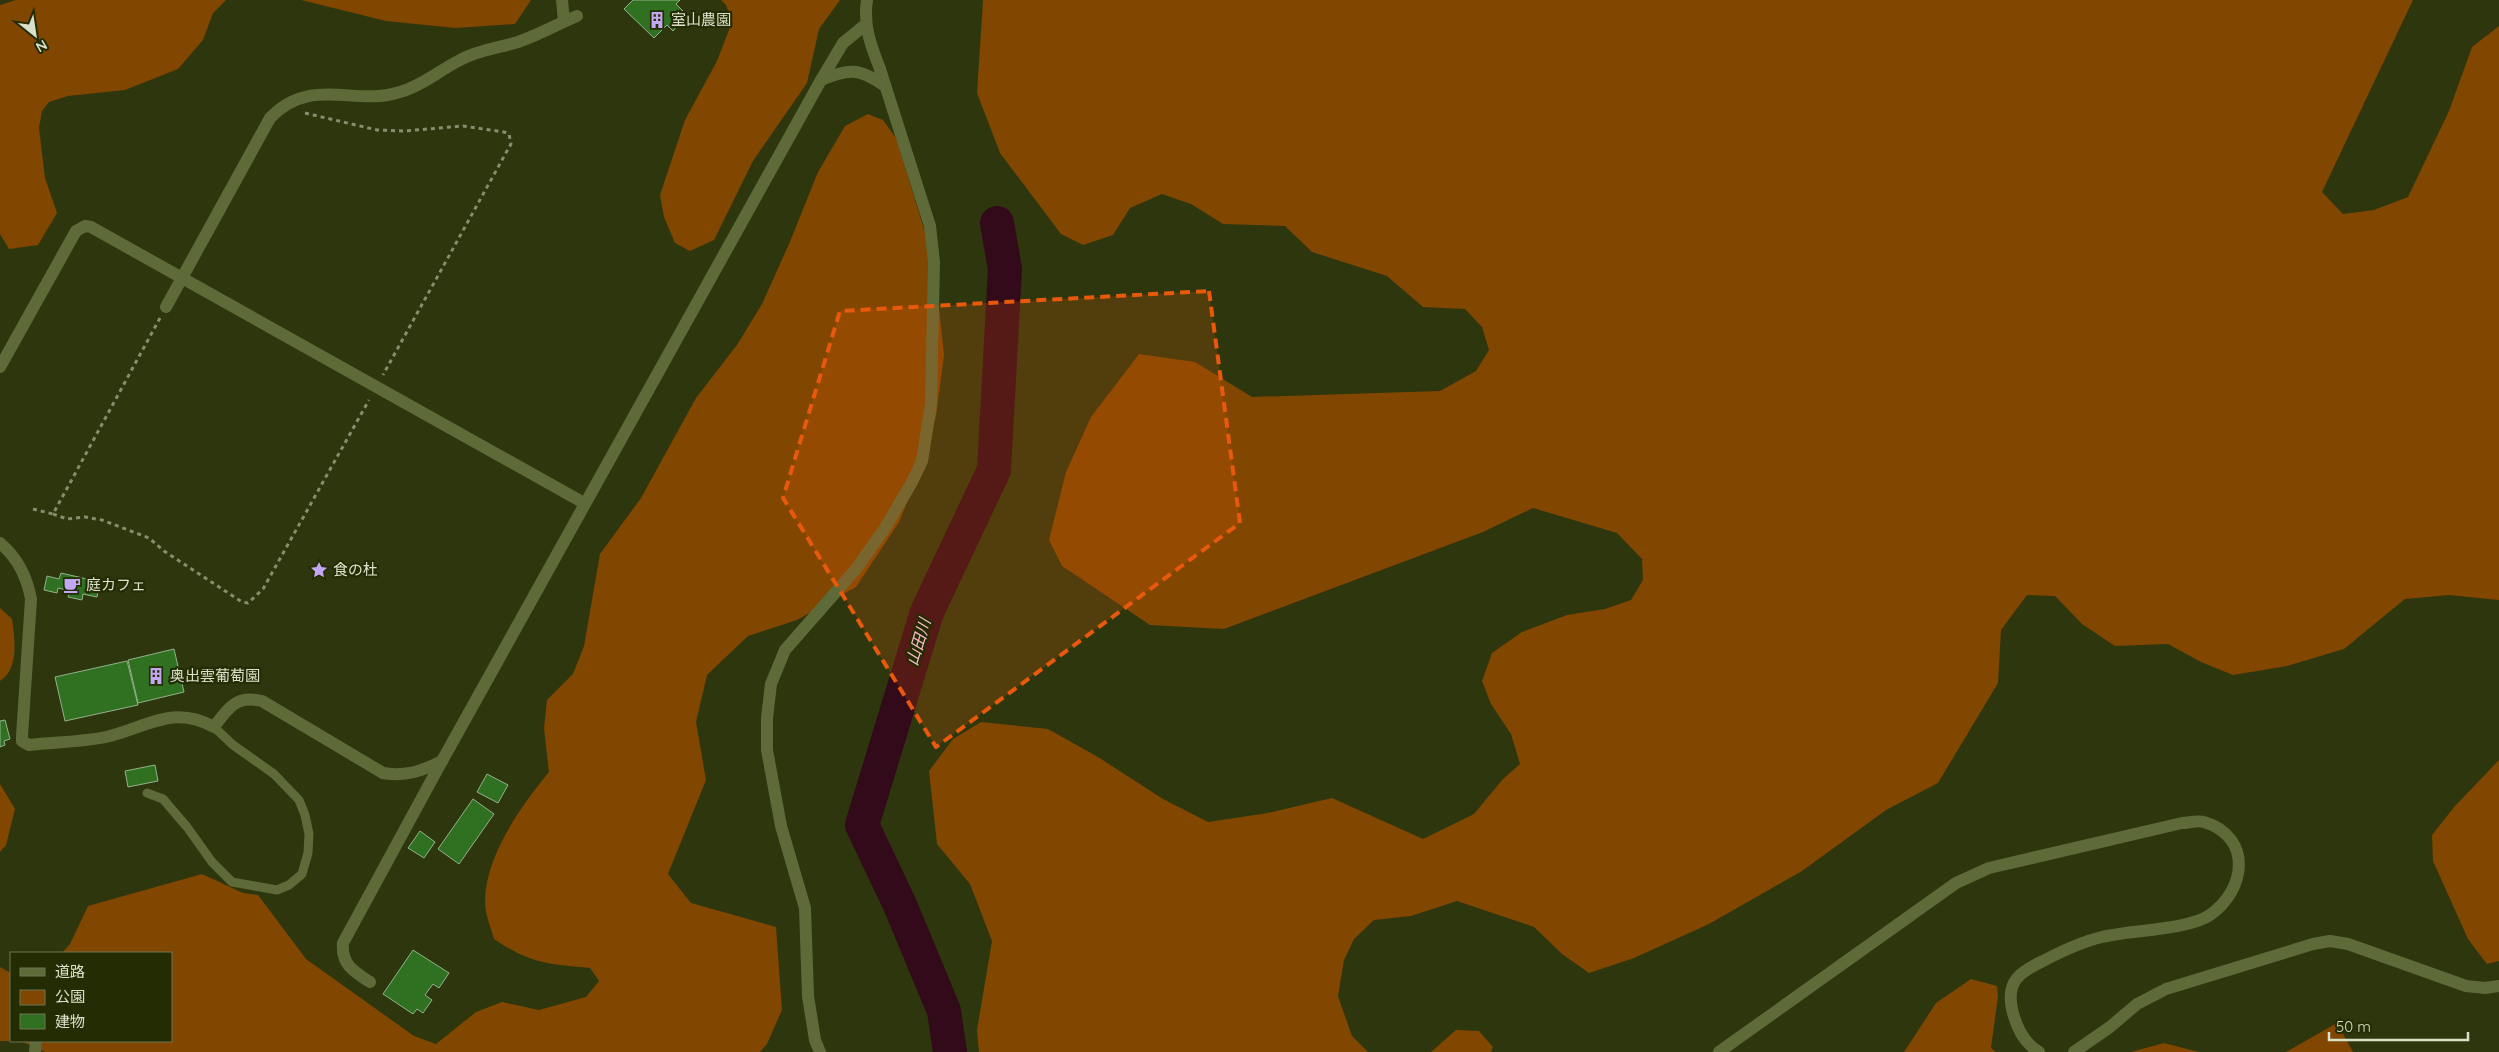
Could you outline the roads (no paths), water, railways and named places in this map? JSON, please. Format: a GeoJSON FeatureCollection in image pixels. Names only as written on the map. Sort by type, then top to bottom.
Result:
{"type":"FeatureCollection","features":[{"type":"Feature","properties":{"kind":"street"},"geometry":{"type":"LineString","coordinates":[[562,0],[564,21]]}},
{"type":"Feature","properties":{"kind":"street"},"geometry":{"type":"LineString","coordinates":[[820,1052],[815,1040],[808,996],[805,908],[781,826],[767,750],[767,718],[771,684],[785,650],[856,569],[885,528],[912,482],[922,461],[931,404],[934,262],[930,226],[865,25],[867,0]]}},
{"type":"Feature","properties":{"kind":"street"},"geometry":{"type":"LineString","coordinates":[[166,307],[270,118],[277,111],[287,105],[322,93],[370,96],[400,92],[475,53],[519,42],[577,16]]}},
{"type":"Feature","properties":{"kind":"street"},"geometry":{"type":"LineString","coordinates":[[370,982],[350,969],[344,961],[343,943],[584,503],[821,80],[843,43],[865,25]]}},
{"type":"Feature","properties":{"kind":"street"},"geometry":{"type":"LineString","coordinates":[[821,80],[840,72],[859,71],[885,86]]}},
{"type":"Feature","properties":{"kind":"street"},"geometry":{"type":"LineString","coordinates":[[0,368],[76,231],[79,227],[91,227],[584,503]]}},
{"type":"Feature","properties":{"kind":"street"},"geometry":{"type":"LineString","coordinates":[[0,543],[18,562],[28,582],[31,599],[22,741],[29,745],[106,737],[160,718],[200,719],[214,727],[228,708],[241,700],[251,698],[262,701],[383,773],[409,774],[442,761]]}},
{"type":"Feature","properties":{"kind":"street"},"geometry":{"type":"LineString","coordinates":[[1719,1052],[1956,883],[1989,868],[2182,823],[2202,821],[2224,831],[2237,849],[2239,868],[2236,884],[2227,900],[2208,916],[2187,923],[2103,937],[2072,946],[2018,975],[2010,990],[2012,1009],[2019,1030],[2030,1046],[2040,1052]]}},
{"type":"Feature","properties":{"kind":"street"},"geometry":{"type":"LineString","coordinates":[[2074,1052],[2102,1033],[2137,1004],[2166,989],[2292,950],[2330,941],[2348,944],[2466,986],[2485,988],[2499,986]]}},
{"type":"Feature","properties":{"kind":"lane"},"geometry":{"type":"LineString","coordinates":[[147,793],[163,799],[187,827],[212,862],[232,882],[277,890],[289,885],[302,874],[308,853],[309,834],[305,815],[298,800],[274,774],[234,745],[214,727]]}},
{"type":"Feature","properties":{"kind":"waterway","name":"山田川"},"geometry":{"type":"LineString","coordinates":[[950,1052],[944,1011],[900,905],[862,825],[927,612],[994,470],[1005,269],[997,223]]}},
{"type":"Feature","properties":{"kind":"place","name":"室山農園"},"geometry":{"type":"Point","coordinates":[657,20]}},
{"type":"Feature","properties":{"kind":"place","name":"食の杜"},"geometry":{"type":"Point","coordinates":[319,570]}},
{"type":"Feature","properties":{"kind":"place","name":"庭カフェ"},"geometry":{"type":"Point","coordinates":[72,585]}},
{"type":"Feature","properties":{"kind":"place","name":"奥出雲葡萄園"},"geometry":{"type":"Point","coordinates":[156,676]}}]}
